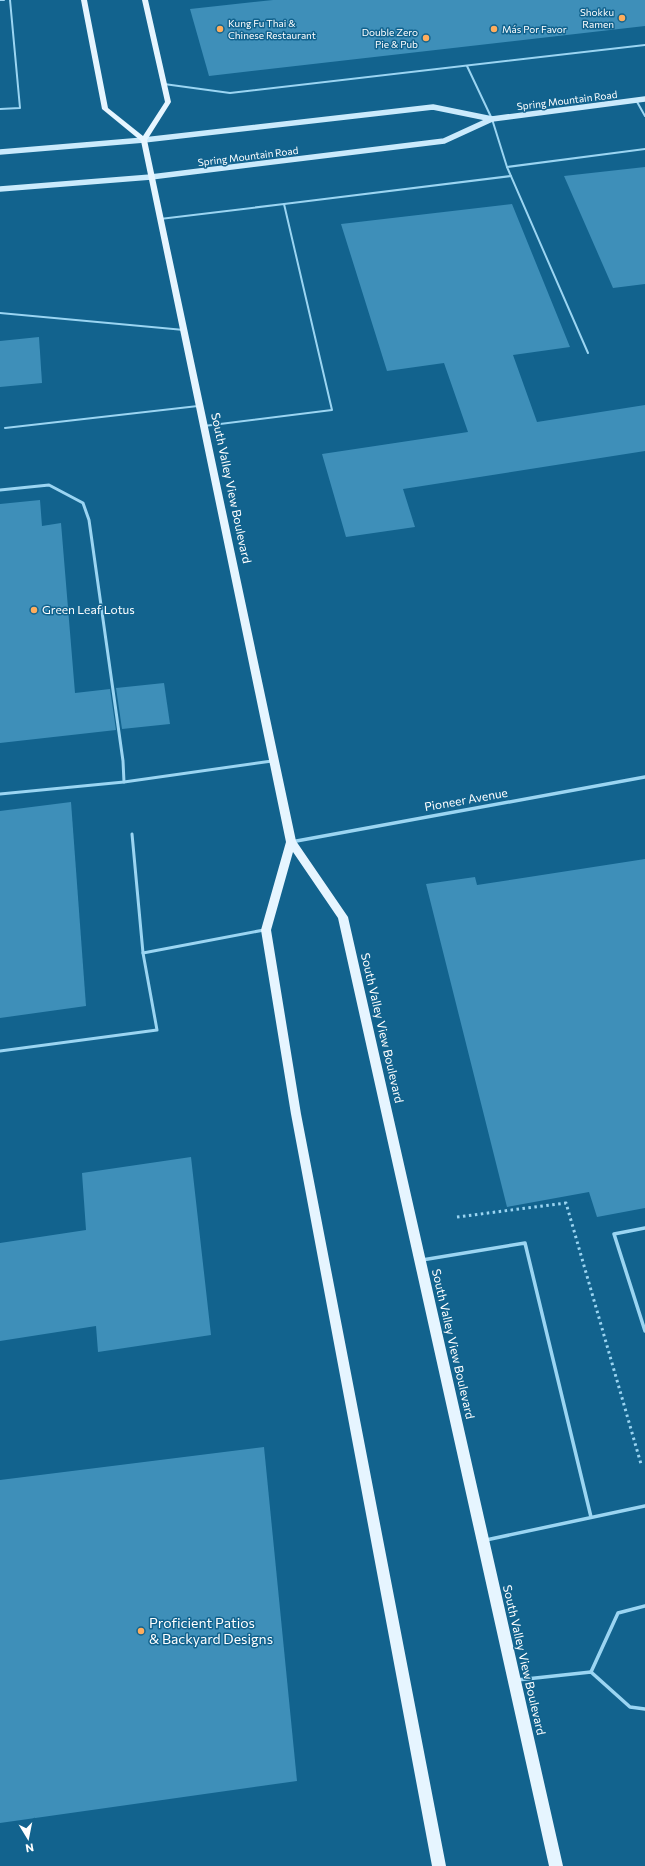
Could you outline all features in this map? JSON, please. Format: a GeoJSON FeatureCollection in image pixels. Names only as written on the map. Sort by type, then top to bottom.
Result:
{"type":"FeatureCollection","features":[{"type":"Feature","properties":{"kind":"main road"},"geometry":{"type":"LineString","coordinates":[[84,0],[105,109],[144,140],[168,102],[144,0]]}},
{"type":"Feature","properties":{"kind":"main road","name":"Spring Mountain Road"},"geometry":{"type":"LineString","coordinates":[[0,189],[152,177],[444,141],[492,119],[645,99]]}},
{"type":"Feature","properties":{"kind":"main road","name":"Spring Mountain Road"},"geometry":{"type":"LineString","coordinates":[[0,152],[144,140],[433,107],[492,119]]}},
{"type":"Feature","properties":{"kind":"main road","name":"South Valley View Boulevard"},"geometry":{"type":"LineString","coordinates":[[144,140],[291,842],[343,917],[556,1866]]}},
{"type":"Feature","properties":{"kind":"main road","name":"South Valley View Boulevard"},"geometry":{"type":"LineString","coordinates":[[291,842],[266,930],[302,1146],[439,1866]]}},
{"type":"Feature","properties":{"kind":"street","name":"Pioneer Avenue"},"geometry":{"type":"LineString","coordinates":[[291,842],[645,777]]}},
{"type":"Feature","properties":{"kind":"lane"},"geometry":{"type":"LineString","coordinates":[[0,109],[20,108],[10,0]]}},
{"type":"Feature","properties":{"kind":"lane"},"geometry":{"type":"LineString","coordinates":[[164,84],[230,93],[645,45]]}},
{"type":"Feature","properties":{"kind":"lane"},"geometry":{"type":"LineString","coordinates":[[467,66],[492,119],[507,167],[588,353]]}},
{"type":"Feature","properties":{"kind":"lane"},"geometry":{"type":"LineString","coordinates":[[636,100],[645,116]]}},
{"type":"Feature","properties":{"kind":"lane"},"geometry":{"type":"LineString","coordinates":[[507,167],[645,150]]}},
{"type":"Feature","properties":{"kind":"lane"},"geometry":{"type":"LineString","coordinates":[[160,219],[511,176]]}},
{"type":"Feature","properties":{"kind":"lane"},"geometry":{"type":"LineString","coordinates":[[204,426],[332,410],[284,204]]}},
{"type":"Feature","properties":{"kind":"lane"},"geometry":{"type":"LineString","coordinates":[[0,313],[184,330]]}},
{"type":"Feature","properties":{"kind":"lane"},"geometry":{"type":"LineString","coordinates":[[5,428],[200,406]]}},
{"type":"Feature","properties":{"kind":"lane"},"geometry":{"type":"LineString","coordinates":[[0,490],[49,485],[83,503],[90,520],[122,753],[124,782]]}},
{"type":"Feature","properties":{"kind":"lane"},"geometry":{"type":"LineString","coordinates":[[0,794],[124,782],[274,760]]}},
{"type":"Feature","properties":{"kind":"lane"},"geometry":{"type":"LineString","coordinates":[[0,1051],[157,1030],[142,953],[132,834]]}},
{"type":"Feature","properties":{"kind":"lane"},"geometry":{"type":"LineString","coordinates":[[142,953],[266,930]]}},
{"type":"Feature","properties":{"kind":"lane"},"geometry":{"type":"LineString","coordinates":[[645,1228],[614,1234],[645,1331]]}},
{"type":"Feature","properties":{"kind":"lane"},"geometry":{"type":"LineString","coordinates":[[420,1260],[525,1243],[591,1517]]}},
{"type":"Feature","properties":{"kind":"lane"},"geometry":{"type":"LineString","coordinates":[[483,1540],[645,1506]]}},
{"type":"Feature","properties":{"kind":"lane"},"geometry":{"type":"LineString","coordinates":[[591,1672],[618,1613],[645,1606]]}},
{"type":"Feature","properties":{"kind":"lane"},"geometry":{"type":"LineString","coordinates":[[514,1680],[591,1672],[630,1707],[645,1709]]}},
{"type":"Feature","properties":{"kind":"path"},"geometry":{"type":"LineString","coordinates":[[457,1217],[566,1203],[641,1464]]}},
{"type":"Feature","properties":{"kind":"building"},"geometry":{"type":"Polygon","coordinates":[[[273,0],[645,0],[645,26],[209,76],[190,9],[273,0]]]}},
{"type":"Feature","properties":{"kind":"building"},"geometry":{"type":"Polygon","coordinates":[[[645,167],[645,284],[613,288],[564,176],[645,167]]]}},
{"type":"Feature","properties":{"kind":"building"},"geometry":{"type":"Polygon","coordinates":[[[512,204],[570,347],[513,355],[537,422],[645,405],[645,451],[403,489],[415,527],[346,537],[322,454],[468,432],[444,363],[387,371],[341,224],[512,204]]]}},
{"type":"Feature","properties":{"kind":"building"},"geometry":{"type":"Polygon","coordinates":[[[39,337],[42,383],[0,387],[0,341],[39,337]]]}},
{"type":"Feature","properties":{"kind":"building","name":"Green Leaf Lotus"},"geometry":{"type":"Polygon","coordinates":[[[40,500],[42,526],[61,523],[75,693],[110,689],[116,730],[0,743],[0,504],[40,500]]]}},
{"type":"Feature","properties":{"kind":"building"},"geometry":{"type":"Polygon","coordinates":[[[164,683],[170,724],[122,729],[116,688],[164,683]]]}},
{"type":"Feature","properties":{"kind":"building"},"geometry":{"type":"Polygon","coordinates":[[[71,802],[86,1006],[0,1018],[0,811],[71,802]]]}},
{"type":"Feature","properties":{"kind":"building"},"geometry":{"type":"Polygon","coordinates":[[[645,859],[645,1208],[597,1217],[589,1192],[507,1207],[426,884],[475,877],[477,885],[645,859]]]}},
{"type":"Feature","properties":{"kind":"building"},"geometry":{"type":"Polygon","coordinates":[[[191,1157],[211,1335],[98,1352],[96,1326],[0,1341],[0,1243],[86,1230],[82,1173],[191,1157]]]}},
{"type":"Feature","properties":{"kind":"building","name":"Proficient Patios & Backyard Designs"},"geometry":{"type":"Polygon","coordinates":[[[264,1447],[297,1781],[0,1823],[0,1480],[264,1447]]]}},
{"type":"Feature","properties":{"kind":"place","name":"Shokku Ramen"},"geometry":{"type":"Point","coordinates":[622,18]}},
{"type":"Feature","properties":{"kind":"place","name":"Kung Fu Thai & Chinese Restaurant"},"geometry":{"type":"Point","coordinates":[220,29]}},
{"type":"Feature","properties":{"kind":"place","name":"Más Por Favor"},"geometry":{"type":"Point","coordinates":[494,29]}},
{"type":"Feature","properties":{"kind":"place","name":"Double Zero Pie & Pub"},"geometry":{"type":"Point","coordinates":[426,38]}},
{"type":"Feature","properties":{"kind":"place","name":"Green Leaf Lotus"},"geometry":{"type":"Point","coordinates":[34,610]}},
{"type":"Feature","properties":{"kind":"place","name":"Proficient Patios & Backyard Designs"},"geometry":{"type":"Point","coordinates":[141,1631]}}]}
